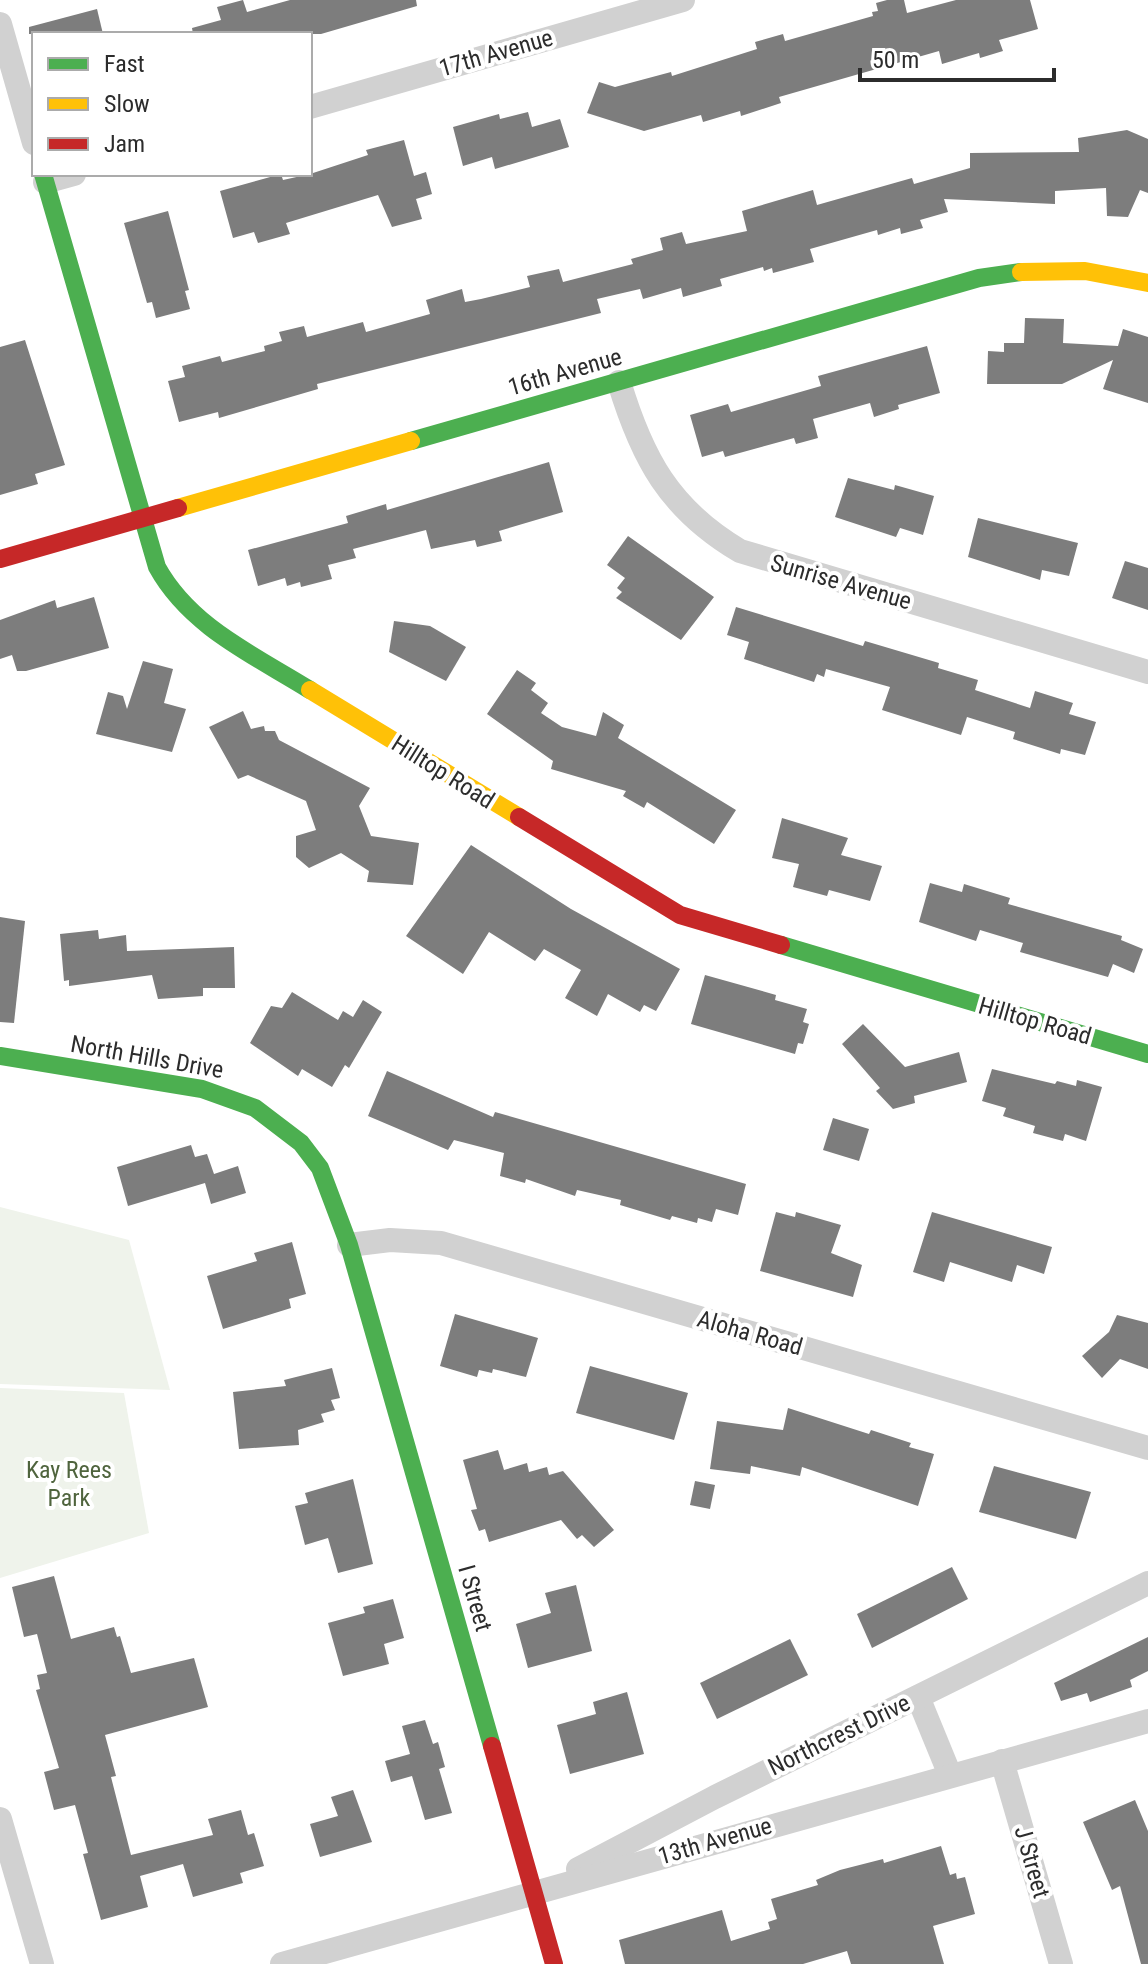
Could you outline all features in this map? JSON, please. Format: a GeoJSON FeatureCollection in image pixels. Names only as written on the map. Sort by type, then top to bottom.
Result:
{"type":"FeatureCollection","features":[{"type":"Feature","properties":{"kind":"street","name":"17th Avenue"},"geometry":{"type":"LineString","coordinates":[[312,106],[683,0]]}},
{"type":"Feature","properties":{"kind":"street"},"geometry":{"type":"LineString","coordinates":[[0,24],[32,136]]}},
{"type":"Feature","properties":{"kind":"street","name":"Hilltop Road"},"geometry":{"type":"LineString","coordinates":[[44,178],[157,567],[169,589],[204,625],[649,899],[716,927],[1148,1054]]}},
{"type":"Feature","properties":{"kind":"street","name":"16th Avenue"},"geometry":{"type":"LineString","coordinates":[[0,559],[1013,271],[1086,269],[1148,283]]}},
{"type":"Feature","properties":{"kind":"street","name":"Sunrise Avenue"},"geometry":{"type":"LineString","coordinates":[[619,382],[639,444],[667,489],[700,525],[740,551],[1148,672]]}},
{"type":"Feature","properties":{"kind":"street","name":"North Hills Drive"},"geometry":{"type":"LineString","coordinates":[[0,1056],[202,1089],[255,1108],[301,1143],[320,1168],[349,1245]]}},
{"type":"Feature","properties":{"kind":"street","name":"Aloha Road"},"geometry":{"type":"LineString","coordinates":[[349,1245],[390,1240],[441,1243],[1148,1448]]}},
{"type":"Feature","properties":{"kind":"street","name":"I Street"},"geometry":{"type":"LineString","coordinates":[[349,1245],[554,1964]]}},
{"type":"Feature","properties":{"kind":"street","name":"Northcrest Drive"},"geometry":{"type":"LineString","coordinates":[[533,1893],[715,1797],[1148,1583]]}},
{"type":"Feature","properties":{"kind":"street"},"geometry":{"type":"LineString","coordinates":[[918,1697],[950,1775]]}},
{"type":"Feature","properties":{"kind":"street","name":"13th Avenue"},"geometry":{"type":"LineString","coordinates":[[282,1964],[1148,1721]]}},
{"type":"Feature","properties":{"kind":"street","name":"J Street"},"geometry":{"type":"LineString","coordinates":[[1002,1761],[1061,1964]]}},
{"type":"Feature","properties":{"kind":"street"},"geometry":{"type":"LineString","coordinates":[[0,1819],[42,1964]]}},
{"type":"Feature","properties":{"kind":"green space"},"geometry":{"type":"Polygon","coordinates":[[[0,1207],[129,1240],[170,1390],[0,1384],[0,1207]]]}},
{"type":"Feature","properties":{"kind":"green space","name":"Kay Rees Park"},"geometry":{"type":"Polygon","coordinates":[[[0,1388],[124,1393],[149,1533],[0,1578],[0,1388]]]}},
{"type":"Feature","properties":{"kind":"building"},"geometry":{"type":"Polygon","coordinates":[[[243,0],[247,12],[290,0],[416,0],[417,6],[321,34],[193,32],[192,28],[221,20],[217,7],[243,0]]]}},
{"type":"Feature","properties":{"kind":"building"},"geometry":{"type":"Polygon","coordinates":[[[904,0],[907,13],[956,0],[1030,0],[1038,29],[999,40],[1003,51],[980,58],[979,53],[942,64],[939,51],[779,97],[781,103],[741,116],[740,111],[703,122],[701,115],[644,131],[587,113],[599,82],[615,87],[671,72],[672,76],[757,49],[755,42],[783,34],[785,41],[873,16],[872,12],[878,11],[876,3],[904,0]]]}},
{"type":"Feature","properties":{"kind":"building"},"geometry":{"type":"Polygon","coordinates":[[[97,9],[103,32],[29,34],[29,27],[97,9]]]}},
{"type":"Feature","properties":{"kind":"building"},"geometry":{"type":"Polygon","coordinates":[[[528,112],[532,127],[560,119],[569,147],[495,169],[492,157],[463,166],[453,127],[499,114],[500,119],[528,112]]]}},
{"type":"Feature","properties":{"kind":"building"},"geometry":{"type":"Polygon","coordinates":[[[1127,130],[1148,139],[1148,193],[1140,190],[1128,217],[1107,216],[1106,188],[1055,191],[1055,204],[944,199],[948,212],[920,220],[923,228],[901,234],[900,228],[878,235],[877,230],[810,249],[814,262],[773,273],[772,268],[764,271],[763,267],[720,279],[722,286],[683,297],[681,288],[643,299],[640,289],[597,299],[601,313],[317,384],[318,389],[219,418],[218,412],[179,422],[168,381],[185,377],[182,366],[220,356],[222,362],[265,351],[264,346],[282,341],[279,332],[304,326],[307,337],[363,322],[366,332],[430,314],[426,300],[462,289],[465,302],[481,299],[530,287],[527,276],[559,269],[563,282],[633,264],[631,259],[663,250],[660,238],[682,232],[686,244],[747,231],[742,211],[813,190],[817,205],[912,178],[914,184],[970,168],[970,153],[1079,152],[1078,138],[1127,130]]]}},
{"type":"Feature","properties":{"kind":"building"},"geometry":{"type":"Polygon","coordinates":[[[404,140],[414,176],[426,172],[432,194],[416,199],[422,219],[392,227],[378,195],[286,223],[290,234],[258,243],[254,232],[233,238],[220,191],[274,176],[282,176],[283,180],[312,176],[312,173],[368,155],[366,150],[404,140]]]}},
{"type":"Feature","properties":{"kind":"building"},"geometry":{"type":"Polygon","coordinates":[[[168,211],[189,290],[185,291],[190,309],[156,318],[152,302],[147,303],[124,223],[168,211]]]}},
{"type":"Feature","properties":{"kind":"building"},"geometry":{"type":"Polygon","coordinates":[[[1025,318],[1064,319],[1063,343],[1118,346],[1123,329],[1148,337],[1148,403],[1103,389],[1113,360],[1062,384],[987,384],[988,351],[1004,352],[1004,343],[1024,343],[1025,318]]]}},
{"type":"Feature","properties":{"kind":"building"},"geometry":{"type":"Polygon","coordinates":[[[25,340],[65,465],[35,474],[38,484],[0,495],[0,347],[25,340]]]}},
{"type":"Feature","properties":{"kind":"building"},"geometry":{"type":"Polygon","coordinates":[[[927,346],[940,393],[898,405],[899,409],[874,417],[870,403],[813,419],[818,438],[796,444],[794,438],[725,457],[723,451],[702,457],[690,415],[728,404],[731,412],[821,386],[818,376],[927,346]]]}},
{"type":"Feature","properties":{"kind":"building"},"geometry":{"type":"Polygon","coordinates":[[[549,462],[563,512],[499,531],[502,541],[477,547],[475,540],[431,549],[426,530],[353,549],[356,558],[328,565],[332,579],[301,587],[300,582],[287,586],[285,578],[258,586],[248,550],[348,523],[346,516],[386,504],[387,510],[549,462]]]}},
{"type":"Feature","properties":{"kind":"building"},"geometry":{"type":"Polygon","coordinates":[[[848,478],[894,490],[895,485],[934,496],[923,535],[900,528],[896,537],[835,517],[848,478]]]}},
{"type":"Feature","properties":{"kind":"building"},"geometry":{"type":"Polygon","coordinates":[[[978,518],[1078,543],[1069,576],[1042,570],[1040,580],[968,557],[978,518]]]}},
{"type":"Feature","properties":{"kind":"building"},"geometry":{"type":"Polygon","coordinates":[[[628,536],[714,597],[681,640],[616,598],[622,592],[617,588],[625,578],[607,565],[628,536]]]}},
{"type":"Feature","properties":{"kind":"building"},"geometry":{"type":"Polygon","coordinates":[[[1125,561],[1148,568],[1148,610],[1112,598],[1125,561]]]}},
{"type":"Feature","properties":{"kind":"building"},"geometry":{"type":"Polygon","coordinates":[[[94,597],[109,648],[26,671],[17,671],[12,655],[0,659],[0,620],[55,600],[57,608],[94,597]]]}},
{"type":"Feature","properties":{"kind":"building"},"geometry":{"type":"Polygon","coordinates":[[[736,607],[863,646],[865,641],[939,663],[938,668],[978,680],[975,690],[1030,708],[1035,691],[1073,703],[1069,714],[1096,722],[1085,755],[1061,749],[1060,754],[1013,739],[1015,732],[967,717],[961,735],[882,710],[890,687],[826,669],[824,677],[817,674],[814,682],[744,659],[749,642],[727,635],[736,607]]]}},
{"type":"Feature","properties":{"kind":"building"},"geometry":{"type":"Polygon","coordinates":[[[394,621],[430,626],[466,647],[446,681],[389,652],[394,621]]]}},
{"type":"Feature","properties":{"kind":"building"},"geometry":{"type":"Polygon","coordinates":[[[143,661],[173,669],[164,703],[186,709],[172,752],[96,734],[108,692],[123,696],[127,709],[143,661]]]}},
{"type":"Feature","properties":{"kind":"building"},"geometry":{"type":"Polygon","coordinates":[[[517,670],[536,683],[531,690],[548,703],[541,713],[562,727],[596,736],[603,712],[624,725],[618,738],[736,810],[714,844],[647,802],[644,808],[623,796],[626,791],[551,769],[553,761],[487,714],[517,670]]]}},
{"type":"Feature","properties":{"kind":"building"},"geometry":{"type":"Polygon","coordinates":[[[243,711],[251,729],[264,726],[265,731],[275,731],[279,740],[370,788],[359,806],[371,836],[419,843],[413,885],[367,882],[369,871],[341,853],[309,868],[296,857],[296,836],[316,830],[306,801],[248,775],[238,779],[209,727],[243,711]]]}},
{"type":"Feature","properties":{"kind":"building"},"geometry":{"type":"Polygon","coordinates":[[[782,818],[848,838],[841,855],[882,866],[870,901],[829,890],[827,896],[793,887],[799,864],[772,858],[782,818]]]}},
{"type":"Feature","properties":{"kind":"building"},"geometry":{"type":"Polygon","coordinates":[[[471,845],[571,909],[680,969],[656,1011],[644,1005],[640,1012],[608,994],[597,1016],[565,998],[581,970],[544,949],[535,961],[489,932],[463,974],[406,936],[471,845]]]}},
{"type":"Feature","properties":{"kind":"building"},"geometry":{"type":"Polygon","coordinates":[[[930,883],[962,892],[964,884],[1010,898],[1008,904],[1122,936],[1121,940],[1143,949],[1134,973],[1113,964],[1108,977],[1020,952],[1023,943],[980,930],[976,941],[919,922],[930,883]]]}},
{"type":"Feature","properties":{"kind":"building"},"geometry":{"type":"Polygon","coordinates":[[[0,917],[25,921],[14,1023],[0,1022],[0,917]]]}},
{"type":"Feature","properties":{"kind":"building"},"geometry":{"type":"Polygon","coordinates":[[[98,930],[99,939],[126,935],[127,951],[234,947],[235,988],[203,988],[203,996],[158,999],[152,975],[69,986],[69,980],[64,981],[60,934],[98,930]]]}},
{"type":"Feature","properties":{"kind":"building"},"geometry":{"type":"Polygon","coordinates":[[[705,975],[776,995],[775,1000],[807,1009],[803,1022],[809,1024],[803,1044],[798,1043],[795,1054],[691,1024],[705,975]]]}},
{"type":"Feature","properties":{"kind":"building"},"geometry":{"type":"Polygon","coordinates":[[[292,992],[338,1020],[343,1011],[353,1017],[363,1000],[382,1012],[349,1068],[345,1065],[332,1087],[302,1069],[298,1076],[250,1043],[271,1006],[282,1008],[292,992]]]}},
{"type":"Feature","properties":{"kind":"building"},"geometry":{"type":"Polygon","coordinates":[[[863,1024],[905,1067],[959,1052],[967,1082],[914,1096],[915,1103],[893,1109],[876,1091],[880,1088],[842,1044],[863,1024]]]}},
{"type":"Feature","properties":{"kind":"building"},"geometry":{"type":"Polygon","coordinates":[[[992,1069],[1055,1084],[1057,1081],[1076,1086],[1077,1080],[1102,1087],[1086,1141],[1065,1134],[1063,1141],[1033,1133],[1035,1126],[1003,1116],[1006,1108],[982,1101],[992,1069]]]}},
{"type":"Feature","properties":{"kind":"building"},"geometry":{"type":"Polygon","coordinates":[[[387,1071],[493,1117],[495,1112],[746,1184],[738,1215],[716,1209],[712,1222],[698,1218],[697,1223],[672,1216],[670,1220],[620,1205],[621,1200],[577,1190],[575,1196],[526,1179],[525,1183],[500,1176],[504,1153],[454,1140],[448,1150],[368,1116],[387,1071]]]}},
{"type":"Feature","properties":{"kind":"building"},"geometry":{"type":"Polygon","coordinates":[[[833,1118],[869,1129],[859,1161],[823,1150],[833,1118]]]}},
{"type":"Feature","properties":{"kind":"building"},"geometry":{"type":"Polygon","coordinates":[[[191,1145],[195,1157],[207,1154],[214,1174],[238,1166],[246,1193],[211,1204],[205,1183],[128,1206],[117,1167],[191,1145]]]}},
{"type":"Feature","properties":{"kind":"building"},"geometry":{"type":"Polygon","coordinates":[[[776,1212],[795,1217],[796,1212],[841,1225],[831,1253],[862,1265],[853,1297],[760,1271],[776,1212]]]}},
{"type":"Feature","properties":{"kind":"building"},"geometry":{"type":"Polygon","coordinates":[[[932,1212],[1052,1247],[1044,1274],[1017,1265],[1012,1282],[950,1262],[944,1282],[913,1272],[932,1212]]]}},
{"type":"Feature","properties":{"kind":"building"},"geometry":{"type":"Polygon","coordinates":[[[292,1242],[306,1294],[289,1299],[291,1308],[223,1329],[207,1276],[257,1261],[254,1253],[292,1242]]]}},
{"type":"Feature","properties":{"kind":"building"},"geometry":{"type":"Polygon","coordinates":[[[455,1314],[538,1338],[526,1377],[493,1369],[492,1373],[479,1370],[477,1377],[440,1366],[455,1314]]]}},
{"type":"Feature","properties":{"kind":"building"},"geometry":{"type":"Polygon","coordinates":[[[1117,1315],[1148,1323],[1148,1369],[1120,1359],[1102,1378],[1082,1356],[1109,1332],[1117,1315]]]}},
{"type":"Feature","properties":{"kind":"building"},"geometry":{"type":"Polygon","coordinates":[[[590,1366],[688,1393],[674,1440],[576,1413],[590,1366]]]}},
{"type":"Feature","properties":{"kind":"building"},"geometry":{"type":"Polygon","coordinates":[[[332,1368],[340,1398],[331,1400],[335,1410],[321,1414],[324,1422],[298,1430],[299,1445],[239,1449],[233,1392],[286,1386],[284,1380],[332,1368]]]}},
{"type":"Feature","properties":{"kind":"building"},"geometry":{"type":"Polygon","coordinates":[[[788,1408],[869,1434],[871,1430],[934,1454],[918,1506],[802,1467],[800,1476],[751,1466],[750,1474],[710,1469],[717,1421],[783,1430],[788,1408]]]}},
{"type":"Feature","properties":{"kind":"building"},"geometry":{"type":"Polygon","coordinates":[[[498,1450],[504,1470],[527,1463],[529,1472],[547,1467],[549,1475],[563,1471],[614,1530],[594,1547],[582,1535],[577,1539],[561,1520],[489,1542],[485,1529],[479,1531],[471,1510],[477,1509],[463,1460],[498,1450]]]}},
{"type":"Feature","properties":{"kind":"building"},"geometry":{"type":"Polygon","coordinates":[[[994,1466],[1091,1492],[1076,1539],[979,1512],[994,1466]]]}},
{"type":"Feature","properties":{"kind":"building"},"geometry":{"type":"Polygon","coordinates":[[[353,1479],[373,1564],[338,1573],[328,1538],[305,1545],[295,1506],[308,1503],[305,1493],[353,1479]]]}},
{"type":"Feature","properties":{"kind":"building"},"geometry":{"type":"Polygon","coordinates":[[[695,1481],[715,1485],[710,1509],[690,1505],[695,1481]]]}},
{"type":"Feature","properties":{"kind":"building"},"geometry":{"type":"Polygon","coordinates":[[[952,1567],[968,1599],[872,1648],[857,1614],[952,1567]]]}},
{"type":"Feature","properties":{"kind":"building"},"geometry":{"type":"Polygon","coordinates":[[[54,1576],[71,1639],[114,1627],[117,1637],[120,1636],[131,1673],[194,1658],[208,1707],[105,1735],[116,1776],[111,1777],[131,1855],[213,1835],[208,1819],[241,1810],[248,1835],[254,1833],[264,1866],[240,1873],[243,1883],[193,1897],[183,1864],[140,1876],[148,1907],[101,1920],[83,1854],[88,1853],[75,1805],[54,1810],[44,1772],[59,1768],[36,1690],[40,1689],[37,1675],[47,1673],[37,1634],[24,1637],[12,1587],[54,1576]]]}},
{"type":"Feature","properties":{"kind":"building"},"geometry":{"type":"Polygon","coordinates":[[[576,1585],[592,1651],[528,1668],[516,1624],[551,1613],[545,1593],[576,1585]]]}},
{"type":"Feature","properties":{"kind":"building"},"geometry":{"type":"Polygon","coordinates":[[[393,1599],[404,1638],[384,1644],[389,1664],[343,1676],[328,1623],[365,1613],[363,1607],[393,1599]]]}},
{"type":"Feature","properties":{"kind":"building"},"geometry":{"type":"Polygon","coordinates":[[[1148,1637],[1148,1671],[1130,1680],[1132,1687],[1090,1702],[1087,1693],[1061,1701],[1054,1683],[1148,1637]]]}},
{"type":"Feature","properties":{"kind":"building"},"geometry":{"type":"Polygon","coordinates":[[[790,1639],[808,1675],[717,1719],[700,1683],[790,1639]]]}},
{"type":"Feature","properties":{"kind":"building"},"geometry":{"type":"Polygon","coordinates":[[[627,1692],[644,1754],[570,1774],[557,1725],[596,1714],[593,1702],[627,1692]]]}},
{"type":"Feature","properties":{"kind":"building"},"geometry":{"type":"Polygon","coordinates":[[[425,1720],[433,1744],[438,1742],[445,1767],[439,1769],[452,1813],[425,1820],[412,1776],[391,1782],[385,1761],[410,1754],[402,1726],[425,1720]]]}},
{"type":"Feature","properties":{"kind":"building"},"geometry":{"type":"Polygon","coordinates":[[[353,1790],[372,1842],[320,1857],[310,1824],[338,1816],[331,1797],[353,1790]]]}},
{"type":"Feature","properties":{"kind":"building"},"geometry":{"type":"Polygon","coordinates":[[[1135,1800],[1148,1831],[1148,1964],[1141,1964],[1120,1886],[1112,1890],[1083,1822],[1135,1800]]]}},
{"type":"Feature","properties":{"kind":"building"},"geometry":{"type":"Polygon","coordinates":[[[941,1846],[950,1875],[956,1873],[957,1879],[965,1877],[975,1914],[933,1926],[944,1964],[851,1964],[847,1951],[803,1964],[625,1964],[619,1940],[722,1910],[731,1941],[770,1929],[768,1922],[777,1919],[771,1899],[818,1885],[816,1880],[840,1870],[883,1859],[884,1863],[941,1846]]]}},
{"type":"Feature","properties":{"kind":"traffic: fast"},"geometry":{"type":"LineString","coordinates":[[44,176],[157,567],[187,607],[205,623],[310,690]]}},
{"type":"Feature","properties":{"kind":"traffic: fast"},"geometry":{"type":"LineString","coordinates":[[411,441],[979,278],[1021,272]]}},
{"type":"Feature","properties":{"kind":"traffic: fast"},"geometry":{"type":"LineString","coordinates":[[781,945],[1148,1054]]}},
{"type":"Feature","properties":{"kind":"traffic: fast"},"geometry":{"type":"LineString","coordinates":[[0,1056],[202,1089],[255,1108],[301,1143],[320,1168],[349,1245],[492,1746]]}},
{"type":"Feature","properties":{"kind":"traffic: slow"},"geometry":{"type":"LineString","coordinates":[[1021,272],[1085,271],[1148,283]]}},
{"type":"Feature","properties":{"kind":"traffic: slow"},"geometry":{"type":"LineString","coordinates":[[178,508],[411,441]]}},
{"type":"Feature","properties":{"kind":"traffic: slow"},"geometry":{"type":"LineString","coordinates":[[310,690],[519,817]]}},
{"type":"Feature","properties":{"kind":"traffic: jam"},"geometry":{"type":"LineString","coordinates":[[0,559],[178,508]]}},
{"type":"Feature","properties":{"kind":"traffic: jam"},"geometry":{"type":"LineString","coordinates":[[519,817],[680,915],[781,945]]}},
{"type":"Feature","properties":{"kind":"traffic: jam"},"geometry":{"type":"LineString","coordinates":[[492,1746],[554,1964]]}}]}
